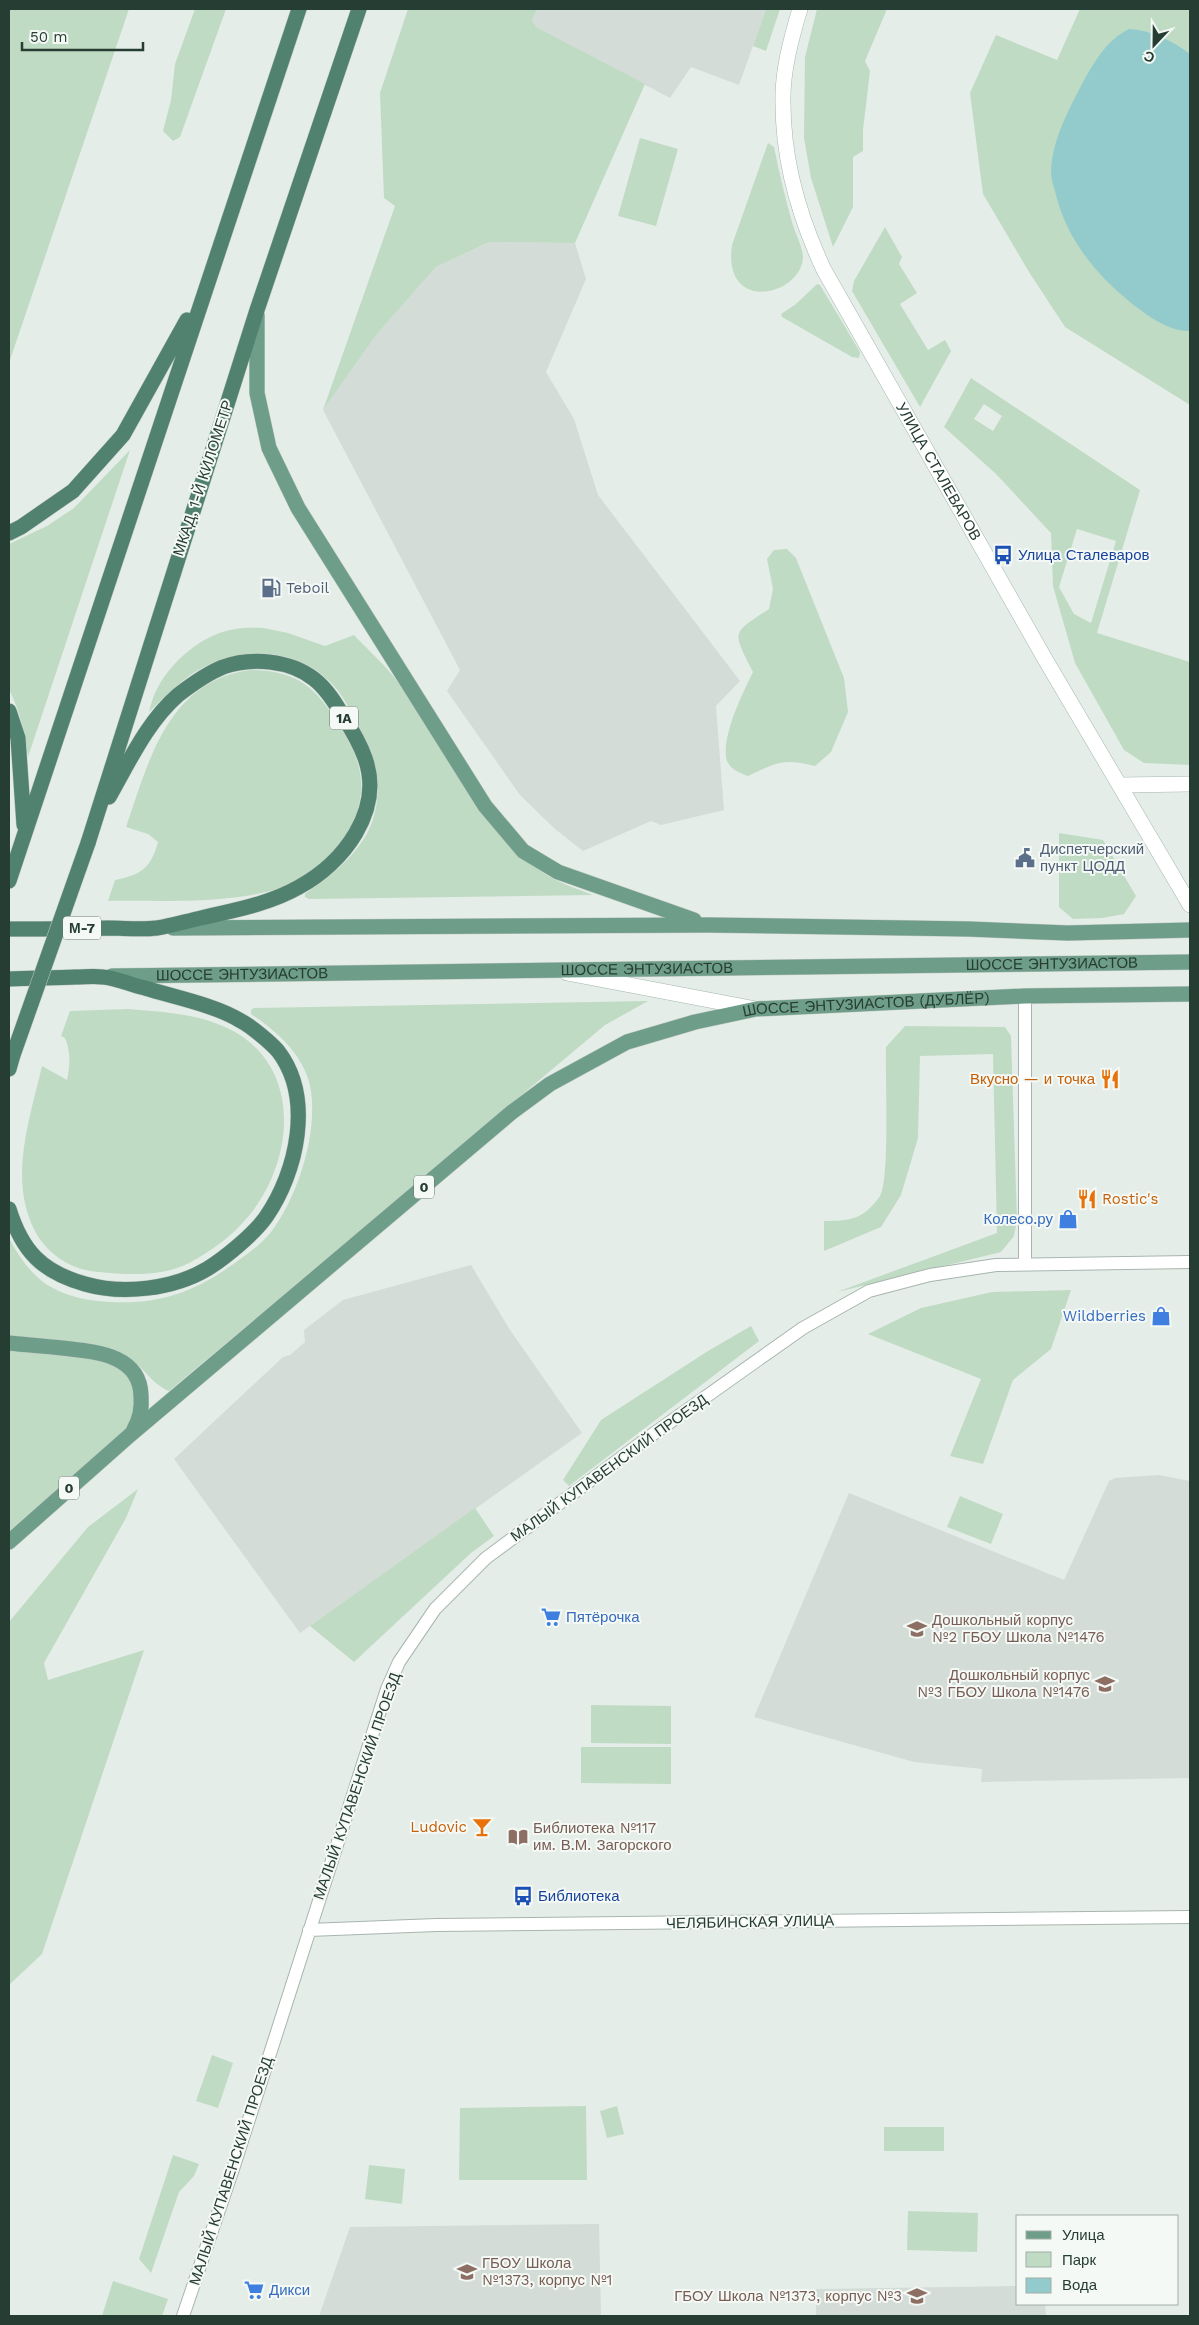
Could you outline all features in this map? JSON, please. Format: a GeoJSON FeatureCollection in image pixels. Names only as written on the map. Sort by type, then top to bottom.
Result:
{"type":"FeatureCollection","features":[{"type":"Feature","properties":{"kind":"highway"},"geometry":{"type":"LineString","coordinates":[[9,881],[299,9]]}},
{"type":"Feature","properties":{"kind":"highway","name":"МКАД, 1-Й КИЛОМЕТР"},"geometry":{"type":"LineString","coordinates":[[11,1062],[88,843],[257,310],[359,9]]}},
{"type":"Feature","properties":{"kind":"highway"},"geometry":{"type":"LineString","coordinates":[[9,533],[22,527],[72,490],[123,435],[207,281]]}},
{"type":"Feature","properties":{"kind":"highway","name":"1A"},"geometry":{"type":"LineString","coordinates":[[94,822],[140,742],[159,715],[178,696],[203,678],[223,667],[248,662],[270,662],[296,668],[314,679],[330,696],[352,730],[366,760],[369,782],[366,809],[355,835],[323,871],[276,899],[156,928]]}},
{"type":"Feature","properties":{"kind":"highway"},"geometry":{"type":"LineString","coordinates":[[9,711],[18,738],[22,840]]}},
{"type":"Feature","properties":{"kind":"highway","name":"М-7"},"geometry":{"type":"LineString","coordinates":[[9,929],[156,928]]}},
{"type":"Feature","properties":{"kind":"highway"},"geometry":{"type":"LineString","coordinates":[[9,979],[103,977],[195,1002],[242,1021],[277,1050],[294,1080],[299,1120],[294,1151],[281,1188],[265,1217],[239,1244],[207,1269],[169,1284],[138,1289],[99,1288],[66,1278],[40,1264],[16,1231],[9,1209]]}},
{"type":"Feature","properties":{"kind":"main road","name":"УЛИЦА СТАЛЕВАРОВ"},"geometry":{"type":"LineString","coordinates":[[800,9],[790,49],[782,102],[791,173],[812,245],[824,270],[1045,659],[1190,905]]}},
{"type":"Feature","properties":{"kind":"main road"},"geometry":{"type":"LineString","coordinates":[[257,310],[257,393],[269,448],[298,508],[485,806],[523,851],[558,872],[708,925]]}},
{"type":"Feature","properties":{"kind":"main road"},"geometry":{"type":"LineString","coordinates":[[1121,785],[1190,784]]}},
{"type":"Feature","properties":{"kind":"main road","name":"ШОССЕ ЭНТУЗИАСТОВ"},"geometry":{"type":"LineString","coordinates":[[156,928],[708,925],[968,929],[1068,933],[1190,930]]}},
{"type":"Feature","properties":{"kind":"main road","name":"ШОССЕ ЭНТУЗИАСТОВ"},"geometry":{"type":"LineString","coordinates":[[103,977],[546,969],[1190,962]]}},
{"type":"Feature","properties":{"kind":"main road","name":"ШОССЕ ЭНТУЗИАСТОВ (ДУБЛЁР)"},"geometry":{"type":"LineString","coordinates":[[546,969],[756,1009],[1025,996],[1190,994]]}},
{"type":"Feature","properties":{"kind":"main road","name":"0"},"geometry":{"type":"LineString","coordinates":[[9,1542],[130,1435],[512,1112],[550,1084],[627,1042],[694,1022],[756,1009]]}},
{"type":"Feature","properties":{"kind":"main road"},"geometry":{"type":"LineString","coordinates":[[9,1343],[94,1352],[126,1364],[133,1370],[141,1390],[141,1414],[130,1435]]}},
{"type":"Feature","properties":{"kind":"street"},"geometry":{"type":"LineString","coordinates":[[1025,996],[1025,1264]]}},
{"type":"Feature","properties":{"kind":"street","name":"МАЛЫЙ КУПАВЕНСКИЙ ПРОЕЗД"},"geometry":{"type":"LineString","coordinates":[[183,2316],[233,2169],[387,1690],[400,1662],[416,1636],[435,1609],[452,1590],[486,1558],[567,1497],[803,1328],[869,1291],[930,1275],[996,1265],[1190,1262]]}},
{"type":"Feature","properties":{"kind":"street","name":"ЧЕЛЯБИНСКАЯ УЛИЦА"},"geometry":{"type":"LineString","coordinates":[[309,1930],[426,1925],[1190,1917]]}},
{"type":"Feature","properties":{"kind":"shaded area"},"geometry":{"type":"Polygon","coordinates":[[[537,9],[766,9],[739,85],[691,67],[670,98],[536,27],[532,20],[537,9]]]}},
{"type":"Feature","properties":{"kind":"shaded area"},"geometry":{"type":"Polygon","coordinates":[[[489,242],[575,243],[586,279],[546,372],[574,419],[598,495],[740,681],[716,706],[724,810],[661,825],[651,821],[583,851],[555,829],[520,795],[447,691],[460,670],[323,410],[377,334],[436,267],[489,242]]]}},
{"type":"Feature","properties":{"kind":"shaded area"},"geometry":{"type":"Polygon","coordinates":[[[471,1265],[510,1330],[582,1433],[300,1633],[174,1459],[283,1357],[290,1355],[305,1342],[304,1330],[343,1300],[471,1265]]]}},
{"type":"Feature","properties":{"kind":"shaded area"},"geometry":{"type":"Polygon","coordinates":[[[1159,1475],[1190,1481],[1190,1778],[981,1782],[982,1769],[914,1762],[754,1717],[849,1493],[1064,1580],[1109,1481],[1115,1478],[1159,1475]]]}},
{"type":"Feature","properties":{"kind":"shaded area","name":"ГБОУ Школа №1373, корпус №1"},"geometry":{"type":"Polygon","coordinates":[[[599,2224],[601,2316],[319,2316],[350,2227],[599,2224]]]}},
{"type":"Feature","properties":{"kind":"shaded area","name":"ГБОУ Школа №1373, корпус №3"},"geometry":{"type":"Polygon","coordinates":[[[1016,2286],[1016,2305],[1045,2305],[1046,2316],[816,2316],[816,2289],[1016,2286]]]}},
{"type":"Feature","properties":{"kind":"green space"},"geometry":{"type":"Polygon","coordinates":[[[9,9],[129,9],[9,363],[9,9]]]}},
{"type":"Feature","properties":{"kind":"green space"},"geometry":{"type":"Polygon","coordinates":[[[195,9],[226,9],[180,137],[173,141],[163,131],[171,100],[175,64],[195,9]]]}},
{"type":"Feature","properties":{"kind":"green space"},"geometry":{"type":"Polygon","coordinates":[[[408,9],[537,9],[532,20],[536,27],[645,84],[575,243],[489,242],[436,267],[377,334],[323,410],[395,206],[384,198],[380,93],[408,9]]]}},
{"type":"Feature","properties":{"kind":"green space"},"geometry":{"type":"Polygon","coordinates":[[[766,9],[780,9],[766,51],[753,46],[766,9]]]}},
{"type":"Feature","properties":{"kind":"green space"},"geometry":{"type":"Polygon","coordinates":[[[817,9],[887,9],[865,61],[870,71],[863,130],[863,151],[853,157],[853,207],[833,247],[811,178],[804,138],[805,57],[817,9]]]}},
{"type":"Feature","properties":{"kind":"green space"},"geometry":{"type":"Polygon","coordinates":[[[1080,9],[1190,9],[1190,405],[1065,327],[1029,272],[983,194],[970,93],[996,35],[1057,60],[1080,9]]]}},
{"type":"Feature","properties":{"kind":"green space"},"geometry":{"type":"Polygon","coordinates":[[[640,138],[678,149],[656,226],[618,216],[640,138]]]}},
{"type":"Feature","properties":{"kind":"green space"},"geometry":{"type":"Polygon","coordinates":[[[768,143],[774,147],[793,226],[802,249],[803,258],[799,271],[789,282],[777,289],[763,292],[749,289],[738,281],[732,267],[732,245],[768,143]]]}},
{"type":"Feature","properties":{"kind":"green space"},"geometry":{"type":"Polygon","coordinates":[[[885,227],[902,257],[899,264],[917,293],[900,304],[928,350],[945,340],[951,351],[920,407],[852,291],[854,281],[885,227]]]}},
{"type":"Feature","properties":{"kind":"green space"},"geometry":{"type":"Polygon","coordinates":[[[817,284],[820,285],[860,352],[859,358],[852,357],[782,317],[781,314],[796,304],[817,284]]]}},
{"type":"Feature","properties":{"kind":"green space"},"geometry":{"type":"Polygon","coordinates":[[[971,378],[1140,490],[1097,633],[1190,662],[1190,765],[1144,763],[1124,750],[1075,663],[1053,586],[1051,533],[996,474],[944,427],[971,378]],[[984,404],[974,419],[993,431],[1002,416],[984,404]],[[1077,529],[1059,587],[1074,614],[1091,623],[1116,541],[1077,529]]]}},
{"type":"Feature","properties":{"kind":"green space"},"geometry":{"type":"Polygon","coordinates":[[[130,450],[28,757],[22,722],[9,689],[9,544],[47,526],[74,508],[130,450]]]}},
{"type":"Feature","properties":{"kind":"green space"},"geometry":{"type":"Polygon","coordinates":[[[787,549],[796,558],[844,678],[848,712],[831,752],[815,766],[795,762],[781,763],[748,776],[731,767],[727,761],[726,752],[734,716],[753,672],[741,648],[739,634],[748,623],[769,609],[773,589],[767,559],[774,550],[787,549]]]}},
{"type":"Feature","properties":{"kind":"green space"},"geometry":{"type":"Polygon","coordinates":[[[242,628],[263,628],[288,633],[325,646],[354,635],[394,677],[460,780],[497,829],[517,851],[541,871],[559,882],[593,895],[309,899],[305,897],[305,894],[336,870],[355,851],[369,829],[377,804],[377,781],[369,747],[347,705],[334,686],[319,672],[302,662],[283,656],[244,654],[206,666],[189,676],[149,712],[154,694],[163,679],[171,668],[190,650],[212,636],[224,632],[242,628]]]}},
{"type":"Feature","properties":{"kind":"green space"},"geometry":{"type":"Polygon","coordinates":[[[250,670],[281,674],[304,684],[323,701],[346,736],[358,762],[361,785],[360,802],[348,833],[338,847],[313,871],[299,880],[279,888],[232,898],[206,900],[108,901],[115,880],[132,876],[144,869],[155,851],[158,842],[148,834],[126,827],[154,751],[166,728],[181,707],[199,690],[222,677],[250,670]]]}},
{"type":"Feature","properties":{"kind":"green space"},"geometry":{"type":"Polygon","coordinates":[[[1059,833],[1103,840],[1136,896],[1124,914],[1102,918],[1073,919],[1059,907],[1059,833]]]}},
{"type":"Feature","properties":{"kind":"green space"},"geometry":{"type":"Polygon","coordinates":[[[648,1001],[605,1025],[169,1391],[156,1383],[130,1358],[113,1350],[100,1346],[9,1336],[9,1238],[33,1273],[53,1288],[74,1297],[89,1300],[130,1302],[165,1298],[197,1286],[247,1254],[271,1232],[291,1199],[299,1179],[310,1137],[312,1096],[308,1078],[298,1058],[277,1034],[251,1014],[251,1010],[254,1008],[648,1001]]]}},
{"type":"Feature","properties":{"kind":"green space"},"geometry":{"type":"Polygon","coordinates":[[[128,1009],[200,1018],[214,1022],[240,1035],[260,1053],[274,1074],[282,1098],[284,1123],[281,1149],[273,1174],[262,1197],[241,1225],[221,1243],[191,1262],[169,1270],[146,1274],[89,1271],[72,1266],[57,1257],[39,1238],[29,1218],[24,1197],[22,1175],[23,1153],[31,1109],[42,1066],[67,1080],[69,1054],[65,1038],[61,1036],[70,1011],[128,1009]]]}},
{"type":"Feature","properties":{"kind":"green space"},"geometry":{"type":"Polygon","coordinates":[[[905,1026],[1005,1027],[1011,1036],[1017,1220],[1014,1236],[1001,1252],[837,1292],[997,1233],[993,1054],[920,1056],[918,1138],[901,1195],[881,1227],[824,1251],[824,1221],[856,1217],[868,1210],[880,1196],[883,1186],[886,1148],[886,1047],[905,1026]]]}},
{"type":"Feature","properties":{"kind":"green space"},"geometry":{"type":"Polygon","coordinates":[[[1071,1290],[1051,1349],[1013,1380],[983,1464],[950,1456],[981,1379],[868,1334],[921,1308],[992,1292],[1071,1290]]]}},
{"type":"Feature","properties":{"kind":"green space"},"geometry":{"type":"Polygon","coordinates":[[[751,1326],[759,1341],[569,1486],[563,1480],[601,1420],[708,1351],[751,1326]]]}},
{"type":"Feature","properties":{"kind":"green space"},"geometry":{"type":"Polygon","coordinates":[[[9,1349],[81,1356],[109,1362],[119,1367],[128,1376],[134,1397],[134,1405],[126,1430],[9,1531],[9,1349]]]}},
{"type":"Feature","properties":{"kind":"green space"},"geometry":{"type":"Polygon","coordinates":[[[138,1489],[126,1518],[44,1663],[48,1680],[144,1650],[42,1954],[9,1985],[9,1622],[88,1527],[138,1489]]]}},
{"type":"Feature","properties":{"kind":"green space"},"geometry":{"type":"Polygon","coordinates":[[[960,1496],[1003,1514],[991,1544],[947,1527],[960,1496]]]}},
{"type":"Feature","properties":{"kind":"green space"},"geometry":{"type":"Polygon","coordinates":[[[475,1508],[494,1536],[471,1553],[354,1662],[310,1626],[475,1508]]]}},
{"type":"Feature","properties":{"kind":"green space"},"geometry":{"type":"Polygon","coordinates":[[[591,1705],[671,1706],[671,1744],[591,1743],[591,1705]]]}},
{"type":"Feature","properties":{"kind":"green space"},"geometry":{"type":"Polygon","coordinates":[[[581,1747],[671,1747],[671,1784],[581,1783],[581,1747]]]}},
{"type":"Feature","properties":{"kind":"green space"},"geometry":{"type":"Polygon","coordinates":[[[212,2055],[233,2063],[218,2108],[196,2101],[212,2055]]]}},
{"type":"Feature","properties":{"kind":"green space"},"geometry":{"type":"Polygon","coordinates":[[[586,2106],[587,2180],[459,2180],[460,2108],[586,2106]]]}},
{"type":"Feature","properties":{"kind":"green space"},"geometry":{"type":"Polygon","coordinates":[[[617,2106],[624,2134],[607,2138],[600,2111],[617,2106]]]}},
{"type":"Feature","properties":{"kind":"green space"},"geometry":{"type":"Polygon","coordinates":[[[884,2127],[944,2127],[944,2151],[884,2151],[884,2127]]]}},
{"type":"Feature","properties":{"kind":"green space"},"geometry":{"type":"Polygon","coordinates":[[[173,2155],[199,2164],[194,2176],[179,2192],[151,2273],[139,2259],[173,2155]]]}},
{"type":"Feature","properties":{"kind":"green space"},"geometry":{"type":"Polygon","coordinates":[[[369,2165],[405,2169],[402,2204],[365,2199],[369,2165]]]}},
{"type":"Feature","properties":{"kind":"green space"},"geometry":{"type":"Polygon","coordinates":[[[908,2211],[978,2213],[977,2252],[907,2250],[908,2211]]]}},
{"type":"Feature","properties":{"kind":"green space"},"geometry":{"type":"Polygon","coordinates":[[[113,2281],[168,2299],[162,2316],[102,2316],[113,2281]]]}},
{"type":"Feature","properties":{"kind":"water"},"geometry":{"type":"Polygon","coordinates":[[[1129,29],[1161,37],[1190,54],[1190,331],[1174,329],[1150,317],[1104,279],[1083,253],[1066,223],[1052,179],[1052,161],[1057,138],[1076,96],[1101,53],[1113,39],[1129,29]]]}},
{"type":"Feature","properties":{"kind":"place","name":"Улица Сталеваров"},"geometry":{"type":"Point","coordinates":[1003,555]}},
{"type":"Feature","properties":{"kind":"place","name":"Teboil"},"geometry":{"type":"Point","coordinates":[271,588]}},
{"type":"Feature","properties":{"kind":"place","name":"Диспетчерский пункт ЦОДД"},"geometry":{"type":"Point","coordinates":[1025,858]}},
{"type":"Feature","properties":{"kind":"place","name":"Вкусно — и точка"},"geometry":{"type":"Point","coordinates":[1110,1079]}},
{"type":"Feature","properties":{"kind":"place","name":"Rostic's"},"geometry":{"type":"Point","coordinates":[1087,1199]}},
{"type":"Feature","properties":{"kind":"place","name":"Колесо.ру"},"geometry":{"type":"Point","coordinates":[1068,1219]}},
{"type":"Feature","properties":{"kind":"place","name":"Wildberries"},"geometry":{"type":"Point","coordinates":[1161,1316]}},
{"type":"Feature","properties":{"kind":"place","name":"Пятёрочка"},"geometry":{"type":"Point","coordinates":[551,1617]}},
{"type":"Feature","properties":{"kind":"place","name":"Дошкольный корпус №2 ГБОУ Школа №1476"},"geometry":{"type":"Point","coordinates":[917,1629]}},
{"type":"Feature","properties":{"kind":"place","name":"Дошкольный корпус №3 ГБОУ Школа №1476"},"geometry":{"type":"Point","coordinates":[1105,1684]}},
{"type":"Feature","properties":{"kind":"place","name":"Ludovic"},"geometry":{"type":"Point","coordinates":[482,1827]}},
{"type":"Feature","properties":{"kind":"place","name":"Библиотека №117 им. В.М. Загорского"},"geometry":{"type":"Point","coordinates":[518,1837]}},
{"type":"Feature","properties":{"kind":"place","name":"Библиотека"},"geometry":{"type":"Point","coordinates":[523,1896]}},
{"type":"Feature","properties":{"kind":"place","name":"ГБОУ Школа №1373, корпус №1"},"geometry":{"type":"Point","coordinates":[467,2272]}},
{"type":"Feature","properties":{"kind":"place","name":"Дикси"},"geometry":{"type":"Point","coordinates":[254,2290]}},
{"type":"Feature","properties":{"kind":"place","name":"ГБОУ Школа №1373, корпус №3"},"geometry":{"type":"Point","coordinates":[917,2296]}}]}
